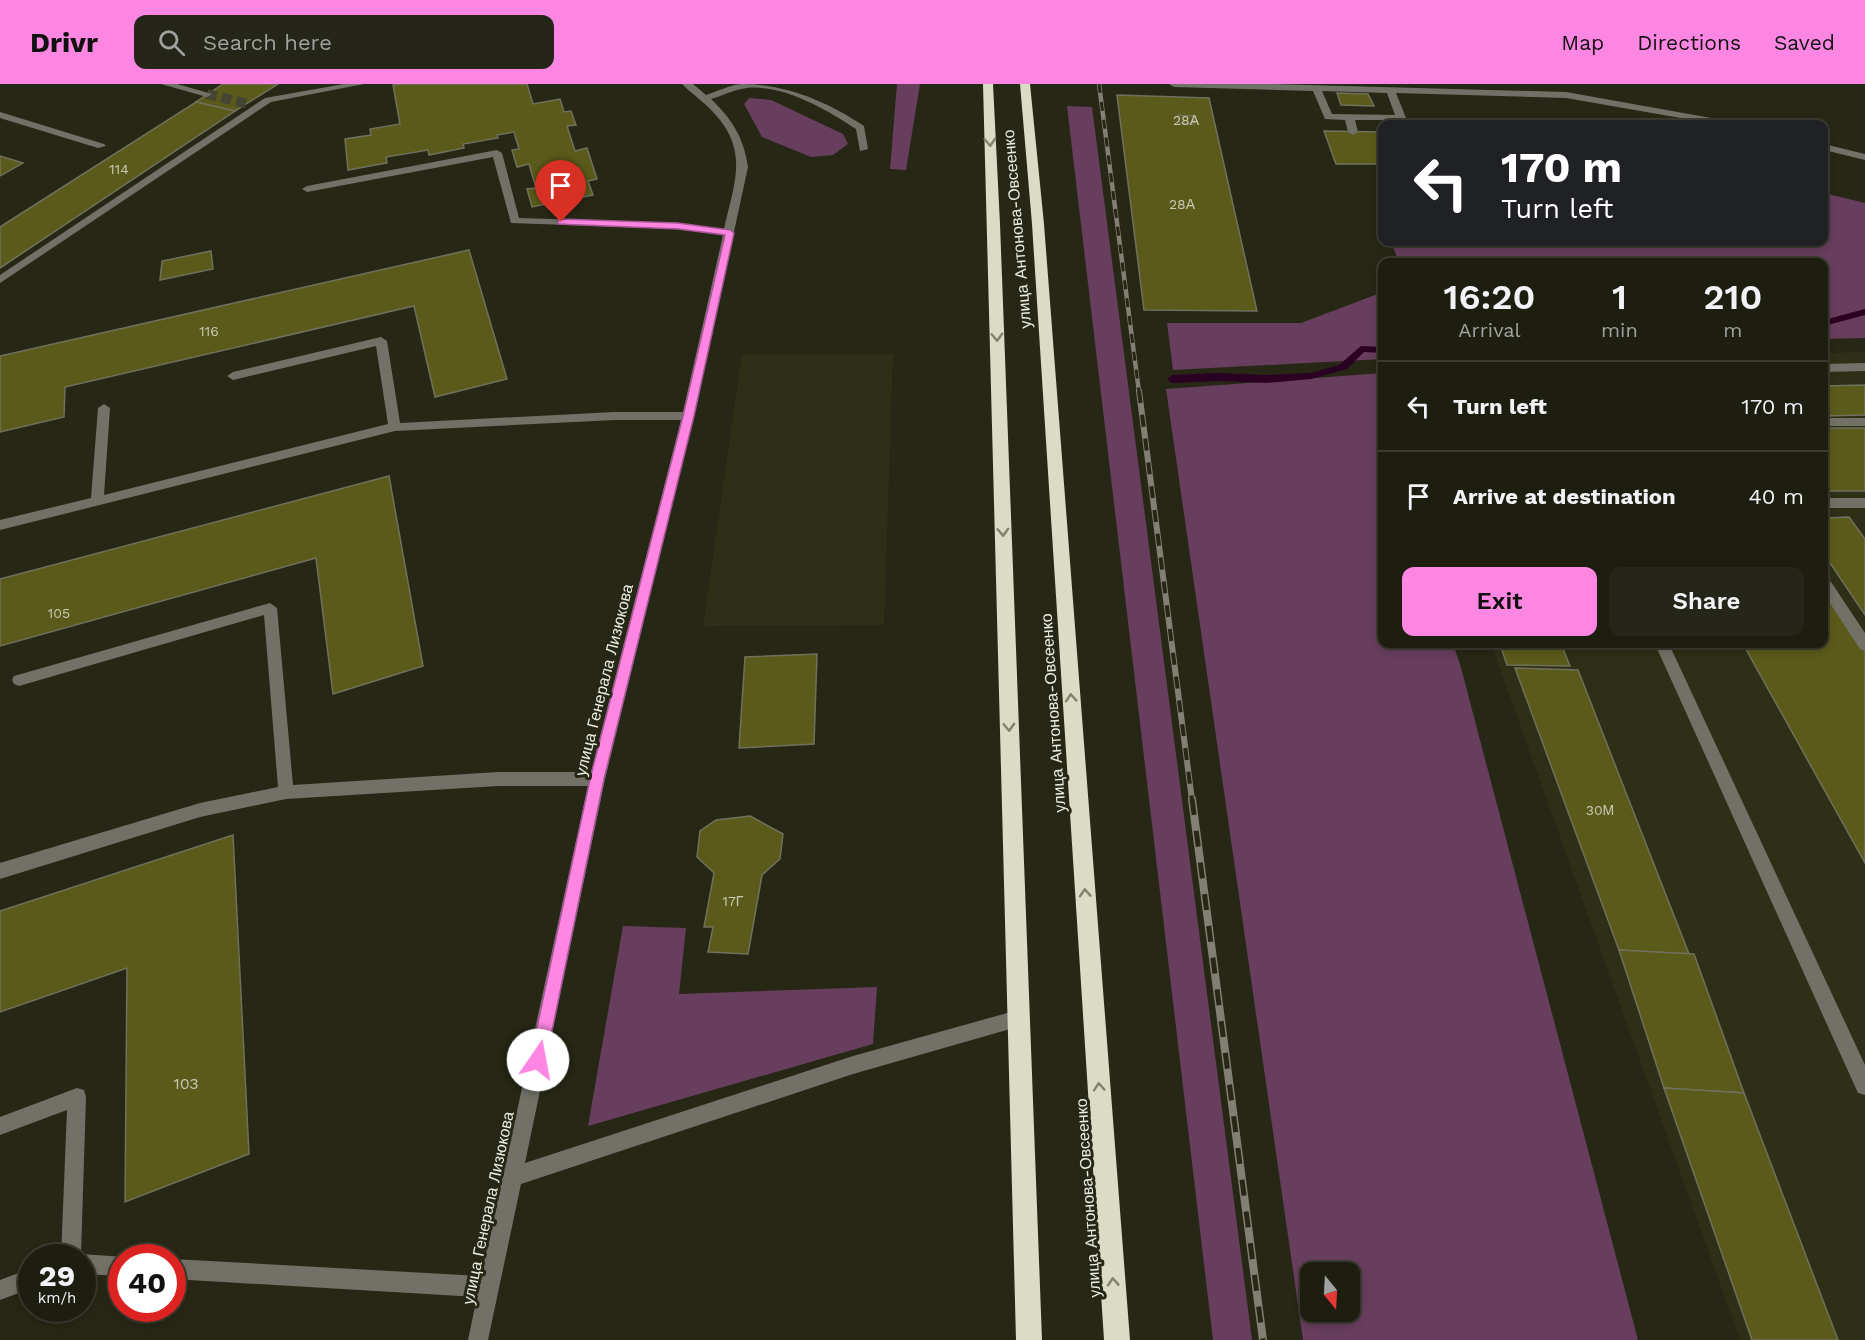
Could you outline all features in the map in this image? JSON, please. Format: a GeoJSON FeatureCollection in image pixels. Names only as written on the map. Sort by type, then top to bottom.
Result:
{"type":"FeatureCollection","features":[{"type":"Feature","properties":{"kind":"highway","name":"улица Антонова-Овсеенко"},"geometry":{"type":"LineString","coordinates":[[987,84],[994,224],[1029,1340]]}},
{"type":"Feature","properties":{"kind":"highway","name":"улица Антонова-Овсеенко"},"geometry":{"type":"LineString","coordinates":[[1024,84],[1038,224],[1117,1340]]}},
{"type":"Feature","properties":{"kind":"street"},"geometry":{"type":"LineString","coordinates":[[166,84],[207,94]]}},
{"type":"Feature","properties":{"kind":"street"},"geometry":{"type":"LineString","coordinates":[[0,280],[101,213],[253,105],[268,100],[359,84]]}},
{"type":"Feature","properties":{"kind":"street","name":"улица Генерала Лизюкова"},"geometry":{"type":"LineString","coordinates":[[478,1340],[597,779],[688,416],[743,166],[739,143],[706,98],[687,84]]}},
{"type":"Feature","properties":{"kind":"street"},"geometry":{"type":"LineString","coordinates":[[1174,84],[1566,95],[1706,120]]}},
{"type":"Feature","properties":{"kind":"street"},"geometry":{"type":"LineString","coordinates":[[706,98],[747,85],[774,86],[834,110],[861,128],[863,149]]}},
{"type":"Feature","properties":{"kind":"street"},"geometry":{"type":"LineString","coordinates":[[1316,88],[1328,117],[1390,120]]}},
{"type":"Feature","properties":{"kind":"street"},"geometry":{"type":"LineString","coordinates":[[1391,91],[1403,120]]}},
{"type":"Feature","properties":{"kind":"street"},"geometry":{"type":"LineString","coordinates":[[0,115],[101,146]]}},
{"type":"Feature","properties":{"kind":"street"},"geometry":{"type":"LineString","coordinates":[[1349,117],[1353,132]]}},
{"type":"Feature","properties":{"kind":"street"},"geometry":{"type":"LineString","coordinates":[[1828,148],[1865,157]]}},
{"type":"Feature","properties":{"kind":"street"},"geometry":{"type":"LineString","coordinates":[[307,189],[497,153],[515,221],[678,226],[730,233]]}},
{"type":"Feature","properties":{"kind":"street"},"geometry":{"type":"LineString","coordinates":[[233,376],[381,341],[395,427]]}},
{"type":"Feature","properties":{"kind":"street"},"geometry":{"type":"LineString","coordinates":[[1828,368],[1865,367]]}},
{"type":"Feature","properties":{"kind":"street"},"geometry":{"type":"LineString","coordinates":[[97,501],[104,408]]}},
{"type":"Feature","properties":{"kind":"street"},"geometry":{"type":"LineString","coordinates":[[0,525],[395,427],[615,416],[688,416]]}},
{"type":"Feature","properties":{"kind":"street"},"geometry":{"type":"LineString","coordinates":[[1828,422],[1865,422]]}},
{"type":"Feature","properties":{"kind":"street"},"geometry":{"type":"LineString","coordinates":[[1828,503],[1861,503],[1865,515]]}},
{"type":"Feature","properties":{"kind":"street"},"geometry":{"type":"LineString","coordinates":[[1828,589],[1865,645]]}},
{"type":"Feature","properties":{"kind":"street"},"geometry":{"type":"LineString","coordinates":[[19,680],[270,608],[286,792]]}},
{"type":"Feature","properties":{"kind":"street"},"geometry":{"type":"LineString","coordinates":[[1664,648],[1865,1086]]}},
{"type":"Feature","properties":{"kind":"street"},"geometry":{"type":"LineString","coordinates":[[0,871],[200,810],[286,792],[498,779],[597,779]]}},
{"type":"Feature","properties":{"kind":"street"},"geometry":{"type":"LineString","coordinates":[[513,1178],[853,1065],[1018,1019]]}},
{"type":"Feature","properties":{"kind":"street"},"geometry":{"type":"LineString","coordinates":[[0,1126],[77,1098],[71,1244]]}},
{"type":"Feature","properties":{"kind":"street"},"geometry":{"type":"LineString","coordinates":[[186,1270],[490,1287]]}},
{"type":"Feature","properties":{"kind":"street"},"geometry":{"type":"LineString","coordinates":[[0,1290],[18,1283]]}},
{"type":"Feature","properties":{"kind":"shaded area"},"geometry":{"type":"Polygon","coordinates":[[[897,84],[920,84],[906,170],[890,169],[897,84]]]}},
{"type":"Feature","properties":{"kind":"shaded area"},"geometry":{"type":"Polygon","coordinates":[[[749,98],[771,100],[843,134],[848,144],[833,155],[811,157],[762,137],[744,104],[749,98]]]}},
{"type":"Feature","properties":{"kind":"shaded area"},"geometry":{"type":"Polygon","coordinates":[[[1067,106],[1092,107],[1252,1340],[1213,1340],[1067,106]]]}},
{"type":"Feature","properties":{"kind":"shaded area"},"geometry":{"type":"Polygon","coordinates":[[[1828,194],[1865,203],[1865,338],[1828,339],[1828,258],[1397,258],[1393,246],[1828,246],[1828,194]]]}},
{"type":"Feature","properties":{"kind":"shaded area"},"geometry":{"type":"Polygon","coordinates":[[[1378,294],[1378,359],[1173,370],[1167,323],[1301,323],[1378,294]]]}},
{"type":"Feature","properties":{"kind":"shaded area"},"geometry":{"type":"Polygon","coordinates":[[[1865,352],[1865,1340],[1740,1340],[1492,648],[1828,648],[1828,353],[1865,352]]]}},
{"type":"Feature","properties":{"kind":"shaded area"},"geometry":{"type":"Polygon","coordinates":[[[742,354],[893,354],[884,625],[703,626],[742,354]]]}},
{"type":"Feature","properties":{"kind":"shaded area"},"geometry":{"type":"Polygon","coordinates":[[[1378,373],[1378,648],[1454,648],[1638,1340],[1303,1340],[1300,1322],[1360,1322],[1360,1262],[1300,1262],[1300,1319],[1166,389],[1378,373]]]}},
{"type":"Feature","properties":{"kind":"shaded area"},"geometry":{"type":"Polygon","coordinates":[[[623,926],[686,928],[679,994],[877,987],[873,1044],[588,1126],[623,926]]]}},
{"type":"Feature","properties":{"kind":"building"},"geometry":{"type":"Polygon","coordinates":[[[223,84],[278,84],[235,111],[196,102],[223,84]]]}},
{"type":"Feature","properties":{"kind":"building"},"geometry":{"type":"Polygon","coordinates":[[[527,84],[533,104],[560,99],[564,112],[571,111],[576,125],[567,126],[575,151],[587,148],[597,179],[588,181],[593,195],[532,207],[527,189],[536,188],[529,164],[517,167],[512,150],[519,149],[514,132],[497,135],[498,138],[463,144],[464,148],[429,155],[428,150],[386,157],[387,163],[348,170],[345,139],[371,135],[370,129],[400,124],[393,85],[527,84]]]}},
{"type":"Feature","properties":{"kind":"building"},"geometry":{"type":"Polygon","coordinates":[[[1337,93],[1368,94],[1374,106],[1341,105],[1337,93]]]}},
{"type":"Feature","properties":{"kind":"building"},"geometry":{"type":"Polygon","coordinates":[[[1117,95],[1209,98],[1257,311],[1144,310],[1117,95]]]}},
{"type":"Feature","properties":{"kind":"building"},"geometry":{"type":"Polygon","coordinates":[[[196,102],[235,111],[0,268],[0,227],[196,102]]]}},
{"type":"Feature","properties":{"kind":"building"},"geometry":{"type":"Polygon","coordinates":[[[1178,115],[1194,116],[1194,124],[1179,123],[1178,115]]]}},
{"type":"Feature","properties":{"kind":"building"},"geometry":{"type":"Polygon","coordinates":[[[1324,131],[1378,132],[1378,164],[1336,164],[1324,131]]]}},
{"type":"Feature","properties":{"kind":"building"},"geometry":{"type":"Polygon","coordinates":[[[0,156],[23,163],[0,176],[0,156]]]}},
{"type":"Feature","properties":{"kind":"building"},"geometry":{"type":"Polygon","coordinates":[[[469,250],[507,379],[435,397],[414,306],[65,387],[64,417],[0,432],[0,356],[469,250]]]}},
{"type":"Feature","properties":{"kind":"building"},"geometry":{"type":"Polygon","coordinates":[[[211,251],[213,269],[160,280],[162,261],[211,251]]]}},
{"type":"Feature","properties":{"kind":"building"},"geometry":{"type":"Polygon","coordinates":[[[1865,385],[1865,415],[1828,416],[1828,386],[1865,385]]]}},
{"type":"Feature","properties":{"kind":"building"},"geometry":{"type":"Polygon","coordinates":[[[1828,428],[1865,428],[1865,491],[1828,491],[1828,428]]]}},
{"type":"Feature","properties":{"kind":"building"},"geometry":{"type":"Polygon","coordinates":[[[389,476],[423,666],[333,694],[316,558],[0,646],[0,579],[389,476]]]}},
{"type":"Feature","properties":{"kind":"building"},"geometry":{"type":"Polygon","coordinates":[[[1849,517],[1865,539],[1865,615],[1828,560],[1828,518],[1849,517]]]}},
{"type":"Feature","properties":{"kind":"building"},"geometry":{"type":"Polygon","coordinates":[[[1828,593],[1865,644],[1865,863],[1745,648],[1828,648],[1828,593]]]}},
{"type":"Feature","properties":{"kind":"building"},"geometry":{"type":"Polygon","coordinates":[[[1501,648],[1563,648],[1570,666],[1507,665],[1501,648]]]}},
{"type":"Feature","properties":{"kind":"building"},"geometry":{"type":"Polygon","coordinates":[[[817,654],[814,744],[739,748],[745,657],[817,654]]]}},
{"type":"Feature","properties":{"kind":"building"},"geometry":{"type":"Polygon","coordinates":[[[1515,668],[1578,670],[1689,954],[1619,950],[1515,668]]]}},
{"type":"Feature","properties":{"kind":"building"},"geometry":{"type":"Polygon","coordinates":[[[750,816],[783,834],[780,859],[762,875],[748,954],[708,952],[713,927],[704,927],[714,873],[697,857],[700,831],[716,820],[750,816]]]}},
{"type":"Feature","properties":{"kind":"building"},"geometry":{"type":"Polygon","coordinates":[[[233,835],[249,1154],[125,1202],[127,968],[0,1012],[0,911],[233,835]]]}},
{"type":"Feature","properties":{"kind":"building"},"geometry":{"type":"Polygon","coordinates":[[[1619,950],[1694,954],[1744,1093],[1664,1088],[1619,950]]]}},
{"type":"Feature","properties":{"kind":"building"},"geometry":{"type":"Polygon","coordinates":[[[1664,1088],[1744,1093],[1838,1340],[1752,1340],[1664,1088]]]}},
{"type":"Feature","properties":{"kind":"waterway"},"geometry":{"type":"LineString","coordinates":[[1828,322],[1865,312]]}},
{"type":"Feature","properties":{"kind":"waterway"},"geometry":{"type":"LineString","coordinates":[[1172,379],[1217,377],[1267,379],[1311,376],[1343,367],[1361,349],[1378,350]]}},
{"type":"Feature","properties":{"kind":"tunnel"},"geometry":{"type":"LineString","coordinates":[[207,94],[248,104]]}},
{"type":"Feature","properties":{"kind":"railway"},"geometry":{"type":"LineString","coordinates":[[1099,84],[1139,392]]}},
{"type":"Feature","properties":{"kind":"railway"},"geometry":{"type":"LineString","coordinates":[[1139,391],[1192,800]]}},
{"type":"Feature","properties":{"kind":"railway"},"geometry":{"type":"LineString","coordinates":[[1192,799],[1263,1340]]}},
{"type":"Feature","properties":{"kind":"route"},"geometry":{"type":"LineString","coordinates":[[538,1060],[597,779],[688,416],[730,233],[678,226],[561,222]]}}]}
